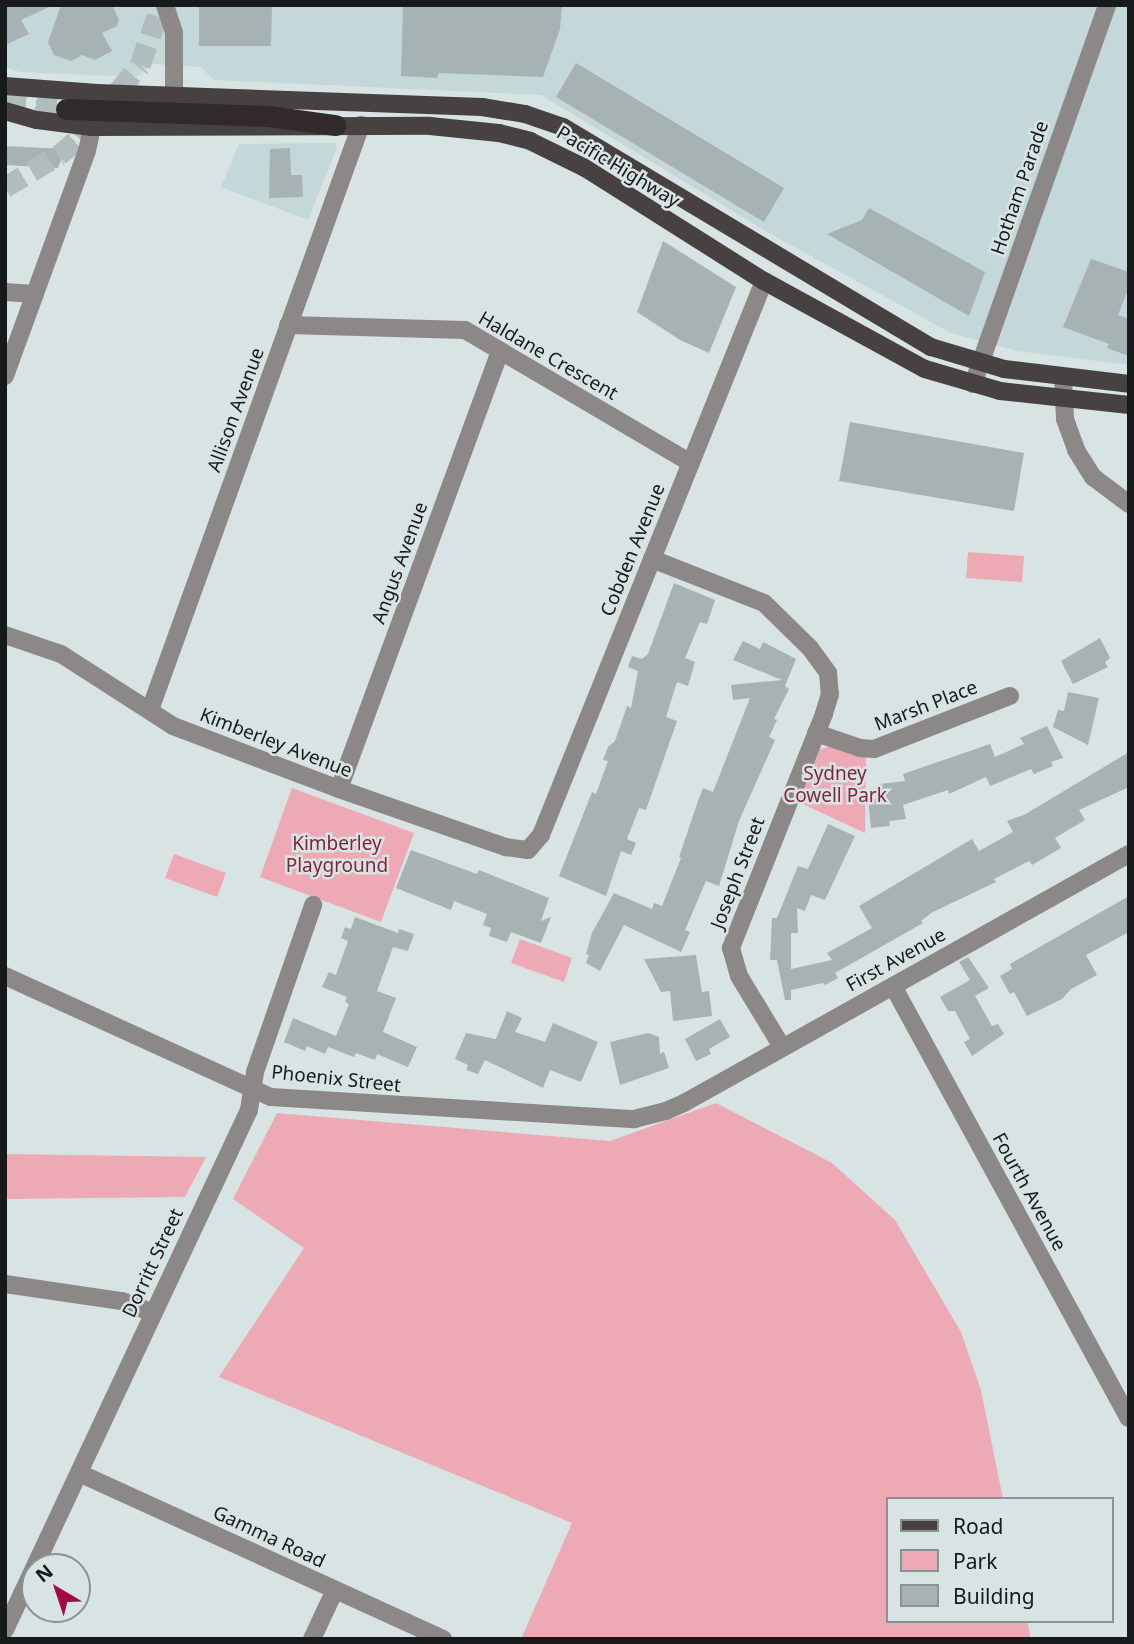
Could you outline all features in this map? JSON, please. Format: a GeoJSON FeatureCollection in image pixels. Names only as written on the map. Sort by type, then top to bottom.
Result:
{"type":"FeatureCollection","features":[{"type":"Feature","properties":{"kind":"highway"},"geometry":{"type":"LineString","coordinates":[[66,109],[268,116],[335,125]]}},
{"type":"Feature","properties":{"kind":"main road","name":"Pacific Highway"},"geometry":{"type":"LineString","coordinates":[[5,86],[97,93],[482,107],[545,119],[931,347],[981,364],[1063,378],[1129,384]]}},
{"type":"Feature","properties":{"kind":"main road","name":"Pacific Highway"},"geometry":{"type":"LineString","coordinates":[[5,111],[37,120],[92,127],[231,129],[361,125],[464,129],[530,141],[585,169],[764,281],[907,360],[1000,391],[1129,405]]}},
{"type":"Feature","properties":{"kind":"street"},"geometry":{"type":"LineString","coordinates":[[165,5],[174,33],[174,94]]}},
{"type":"Feature","properties":{"kind":"street","name":"Hotham Parade"},"geometry":{"type":"LineString","coordinates":[[973,384],[1107,5]]}},
{"type":"Feature","properties":{"kind":"street","name":"Allison Avenue"},"geometry":{"type":"LineString","coordinates":[[150,710],[361,125]]}},
{"type":"Feature","properties":{"kind":"street"},"geometry":{"type":"LineString","coordinates":[[5,376],[87,151],[92,127]]}},
{"type":"Feature","properties":{"kind":"street","name":"Cobden Avenue"},"geometry":{"type":"LineString","coordinates":[[541,835],[764,281]]}},
{"type":"Feature","properties":{"kind":"street"},"geometry":{"type":"LineString","coordinates":[[5,292],[35,294]]}},
{"type":"Feature","properties":{"kind":"street","name":"Haldane Crescent"},"geometry":{"type":"LineString","coordinates":[[288,326],[465,330],[691,463]]}},
{"type":"Feature","properties":{"kind":"street","name":"Angus Avenue"},"geometry":{"type":"LineString","coordinates":[[339,789],[500,351]]}},
{"type":"Feature","properties":{"kind":"street"},"geometry":{"type":"LineString","coordinates":[[1063,378],[1063,399],[1070,436],[1086,469],[1101,485],[1129,504]]}},
{"type":"Feature","properties":{"kind":"street","name":"Joseph Street"},"geometry":{"type":"LineString","coordinates":[[652,559],[755,598],[774,611],[810,648],[824,666],[830,681],[830,694],[816,733],[731,948],[739,976],[782,1047]]}},
{"type":"Feature","properties":{"kind":"street","name":"Kimberley Avenue"},"geometry":{"type":"LineString","coordinates":[[5,635],[61,654],[173,726],[339,789],[520,851],[528,850],[541,835]]}},
{"type":"Feature","properties":{"kind":"street","name":"Marsh Place"},"geometry":{"type":"LineString","coordinates":[[816,733],[860,748],[874,749],[1010,696]]}},
{"type":"Feature","properties":{"kind":"street","name":"First Avenue"},"geometry":{"type":"LineString","coordinates":[[684,1102],[1129,853]]}},
{"type":"Feature","properties":{"kind":"street","name":"Dorritt Street"},"geometry":{"type":"LineString","coordinates":[[8,1618],[249,1110],[255,1072],[313,905]]}},
{"type":"Feature","properties":{"kind":"street","name":"Phoenix Street"},"geometry":{"type":"LineString","coordinates":[[5,976],[271,1097],[610,1119],[649,1116],[684,1102]]}},
{"type":"Feature","properties":{"kind":"street","name":"Fourth Avenue"},"geometry":{"type":"LineString","coordinates":[[892,986],[1129,1418]]}},
{"type":"Feature","properties":{"kind":"street"},"geometry":{"type":"LineString","coordinates":[[5,1284],[122,1301],[153,1313]]}},
{"type":"Feature","properties":{"kind":"street","name":"Gamma Road"},"geometry":{"type":"LineString","coordinates":[[79,1473],[443,1639]]}},
{"type":"Feature","properties":{"kind":"street"},"geometry":{"type":"LineString","coordinates":[[312,1639],[335,1590]]}},
{"type":"Feature","properties":{"kind":"shaded area"},"geometry":{"type":"Polygon","coordinates":[[[5,5],[1129,5],[1129,365],[1017,351],[951,333],[769,233],[541,95],[214,80],[200,67],[152,64],[137,77],[20,72],[5,67],[5,5]]]}},
{"type":"Feature","properties":{"kind":"shaded area"},"geometry":{"type":"Polygon","coordinates":[[[334,143],[337,148],[308,220],[221,187],[239,144],[334,143]]]}},
{"type":"Feature","properties":{"kind":"green space"},"geometry":{"type":"Polygon","coordinates":[[[968,552],[1024,556],[1022,582],[966,578],[968,552]]]}},
{"type":"Feature","properties":{"kind":"green space","name":"Sydney Cowell Park"},"geometry":{"type":"Polygon","coordinates":[[[831,746],[866,756],[865,833],[796,801],[818,750],[831,746]]]}},
{"type":"Feature","properties":{"kind":"green space","name":"Kimberley Playground"},"geometry":{"type":"Polygon","coordinates":[[[292,788],[414,833],[381,922],[260,877],[292,788]]]}},
{"type":"Feature","properties":{"kind":"green space"},"geometry":{"type":"Polygon","coordinates":[[[174,854],[226,873],[217,897],[165,878],[174,854]]]}},
{"type":"Feature","properties":{"kind":"green space"},"geometry":{"type":"Polygon","coordinates":[[[520,939],[572,958],[564,982],[511,963],[520,939]]]}},
{"type":"Feature","properties":{"kind":"green space"},"geometry":{"type":"Polygon","coordinates":[[[716,1103],[832,1163],[895,1220],[961,1332],[981,1390],[1003,1497],[886,1497],[886,1623],[1027,1623],[1031,1639],[521,1639],[572,1523],[219,1377],[304,1248],[233,1199],[277,1113],[610,1141],[716,1103]]]}},
{"type":"Feature","properties":{"kind":"green space"},"geometry":{"type":"Polygon","coordinates":[[[5,1154],[206,1157],[185,1197],[5,1199],[5,1154]]]}},
{"type":"Feature","properties":{"kind":"building"},"geometry":{"type":"Polygon","coordinates":[[[5,5],[54,5],[21,20],[29,34],[5,45],[5,5]]]}},
{"type":"Feature","properties":{"kind":"building"},"geometry":{"type":"Polygon","coordinates":[[[61,5],[112,5],[119,20],[117,26],[102,33],[112,51],[95,60],[82,55],[71,61],[54,55],[48,42],[61,5]]]}},
{"type":"Feature","properties":{"kind":"building"},"geometry":{"type":"Polygon","coordinates":[[[199,5],[272,5],[271,46],[199,46],[199,5]]]}},
{"type":"Feature","properties":{"kind":"building"},"geometry":{"type":"Polygon","coordinates":[[[403,5],[562,5],[560,29],[543,77],[439,73],[437,78],[401,76],[403,5]]]}},
{"type":"Feature","properties":{"kind":"building"},"geometry":{"type":"Polygon","coordinates":[[[576,63],[784,188],[764,222],[556,97],[576,63]]]}},
{"type":"Feature","properties":{"kind":"building"},"geometry":{"type":"Polygon","coordinates":[[[5,146],[65,149],[58,168],[5,165],[5,146]]]}},
{"type":"Feature","properties":{"kind":"building"},"geometry":{"type":"Polygon","coordinates":[[[290,148],[291,175],[302,175],[303,197],[269,198],[270,149],[290,148]]]}},
{"type":"Feature","properties":{"kind":"building"},"geometry":{"type":"Polygon","coordinates":[[[869,208],[985,272],[969,316],[827,234],[862,220],[869,208]]]}},
{"type":"Feature","properties":{"kind":"building"},"geometry":{"type":"Polygon","coordinates":[[[663,241],[736,287],[709,353],[680,340],[637,312],[663,241]]]}},
{"type":"Feature","properties":{"kind":"building"},"geometry":{"type":"Polygon","coordinates":[[[1091,259],[1129,272],[1129,287],[1118,315],[1129,319],[1129,356],[1107,348],[1109,344],[1063,327],[1091,259]]]}},
{"type":"Feature","properties":{"kind":"building"},"geometry":{"type":"Polygon","coordinates":[[[850,422],[1024,453],[1014,511],[839,481],[850,422]]]}},
{"type":"Feature","properties":{"kind":"building"},"geometry":{"type":"Polygon","coordinates":[[[674,583],[715,600],[707,624],[700,622],[685,658],[695,662],[688,686],[677,682],[666,717],[677,721],[646,810],[639,808],[627,839],[636,843],[631,855],[621,851],[606,896],[559,876],[592,792],[596,794],[608,761],[603,760],[608,747],[615,741],[627,706],[631,708],[638,671],[628,667],[632,656],[642,659],[648,654],[674,583]]]}},
{"type":"Feature","properties":{"kind":"building"},"geometry":{"type":"Polygon","coordinates":[[[1100,638],[1110,658],[1105,662],[1108,667],[1073,684],[1061,661],[1100,638]]]}},
{"type":"Feature","properties":{"kind":"building"},"geometry":{"type":"Polygon","coordinates":[[[743,641],[760,649],[763,642],[796,659],[785,686],[789,689],[774,719],[777,720],[769,737],[775,740],[739,821],[719,886],[706,881],[685,930],[690,932],[681,952],[624,925],[600,971],[586,963],[589,955],[586,954],[592,933],[614,893],[652,909],[654,903],[662,906],[681,858],[679,857],[703,788],[713,792],[750,698],[733,700],[731,685],[782,680],[733,660],[743,641]]]}},
{"type":"Feature","properties":{"kind":"building"},"geometry":{"type":"Polygon","coordinates":[[[1068,692],[1099,698],[1088,745],[1053,727],[1058,710],[1064,711],[1068,692]]]}},
{"type":"Feature","properties":{"kind":"building"},"geometry":{"type":"Polygon","coordinates":[[[1047,726],[1063,758],[1051,762],[1053,766],[1034,774],[1031,769],[990,786],[986,777],[949,794],[948,790],[903,805],[906,819],[889,821],[890,826],[871,828],[868,800],[882,798],[880,784],[905,781],[903,774],[990,744],[995,757],[1024,744],[1020,738],[1047,726]]]}},
{"type":"Feature","properties":{"kind":"building"},"geometry":{"type":"Polygon","coordinates":[[[1129,752],[1129,787],[1079,810],[1085,820],[1055,838],[1061,848],[1032,865],[1029,861],[994,879],[996,882],[931,913],[921,921],[923,923],[835,973],[838,978],[825,985],[823,983],[791,990],[791,1000],[785,1000],[777,960],[770,960],[772,918],[777,918],[798,866],[808,869],[828,824],[855,836],[825,900],[811,895],[805,911],[797,908],[798,933],[791,933],[791,969],[832,960],[827,953],[872,928],[859,906],[972,839],[979,851],[1013,832],[1007,821],[1024,815],[1129,752]]]}},
{"type":"Feature","properties":{"kind":"building"},"geometry":{"type":"Polygon","coordinates":[[[411,850],[477,874],[479,870],[549,898],[541,921],[551,917],[541,943],[511,932],[507,942],[489,936],[491,928],[483,925],[487,914],[454,901],[451,910],[396,888],[411,850]]]}},
{"type":"Feature","properties":{"kind":"building"},"geometry":{"type":"Polygon","coordinates":[[[1129,896],[1129,932],[1086,955],[1097,975],[1071,989],[1062,999],[1027,1016],[1014,992],[1010,994],[1000,976],[1012,969],[1010,964],[1129,896]]]}},
{"type":"Feature","properties":{"kind":"building"},"geometry":{"type":"Polygon","coordinates":[[[355,917],[398,933],[399,929],[414,934],[408,951],[393,947],[377,991],[396,998],[383,1032],[417,1047],[408,1067],[377,1054],[375,1060],[356,1053],[354,1057],[328,1047],[325,1054],[307,1046],[305,1051],[284,1042],[293,1018],[336,1036],[349,1004],[345,1002],[347,997],[322,987],[329,972],[336,975],[348,941],[341,938],[345,927],[351,929],[355,917]]]}},
{"type":"Feature","properties":{"kind":"building"},"geometry":{"type":"Polygon","coordinates":[[[696,955],[702,992],[709,991],[712,1016],[673,1021],[670,991],[661,992],[644,959],[696,955]]]}},
{"type":"Feature","properties":{"kind":"building"},"geometry":{"type":"Polygon","coordinates":[[[968,957],[989,988],[975,996],[992,1026],[998,1024],[1004,1034],[972,1056],[964,1042],[970,1039],[955,1011],[948,1011],[940,997],[970,980],[959,962],[968,957]]]}},
{"type":"Feature","properties":{"kind":"building"},"geometry":{"type":"Polygon","coordinates":[[[507,1011],[522,1018],[515,1032],[545,1042],[553,1023],[598,1042],[581,1082],[550,1070],[543,1088],[485,1060],[478,1074],[466,1070],[468,1065],[455,1059],[466,1033],[496,1039],[507,1011]]]}},
{"type":"Feature","properties":{"kind":"building"},"geometry":{"type":"Polygon","coordinates":[[[720,1019],[730,1037],[709,1049],[711,1054],[696,1061],[685,1039],[720,1019]]]}},
{"type":"Feature","properties":{"kind":"building"},"geometry":{"type":"Polygon","coordinates":[[[648,1033],[659,1037],[660,1054],[664,1052],[669,1068],[620,1085],[610,1042],[648,1033]]]}},
{"type":"Feature","properties":{"kind":"tunnel"},"geometry":{"type":"LineString","coordinates":[[5,187],[59,155],[79,138],[140,65],[161,5]]}},
{"type":"Feature","properties":{"kind":"tunnel"},"geometry":{"type":"LineString","coordinates":[[5,101],[66,109]]}}]}
